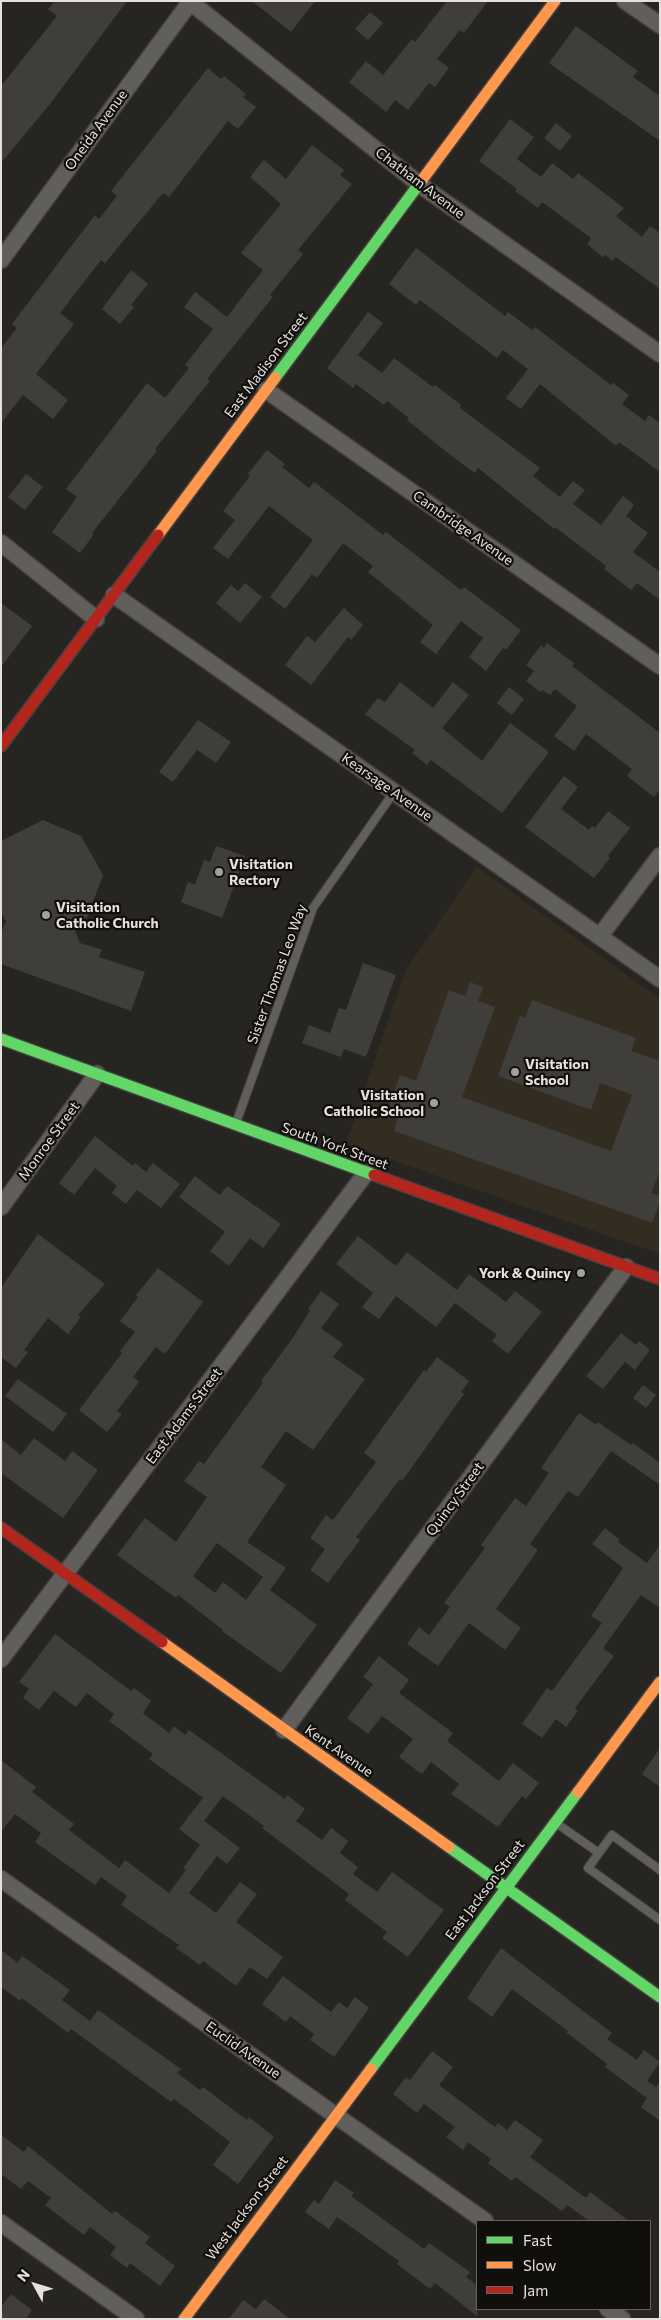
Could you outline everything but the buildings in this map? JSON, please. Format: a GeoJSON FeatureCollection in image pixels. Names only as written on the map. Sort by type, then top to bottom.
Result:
{"type":"FeatureCollection","features":[{"type":"Feature","properties":{"kind":"street","name":"East Madison Street"},"geometry":{"type":"LineString","coordinates":[[1,746],[555,1]]}},
{"type":"Feature","properties":{"kind":"street"},"geometry":{"type":"LineString","coordinates":[[625,1],[660,26]]}},
{"type":"Feature","properties":{"kind":"street","name":"Chatham Avenue"},"geometry":{"type":"LineString","coordinates":[[190,2],[419,184],[660,354]]}},
{"type":"Feature","properties":{"kind":"street","name":"Oneida Avenue"},"geometry":{"type":"LineString","coordinates":[[1,260],[190,2]]}},
{"type":"Feature","properties":{"kind":"street","name":"Cambridge Avenue"},"geometry":{"type":"LineString","coordinates":[[266,390],[660,666]]}},
{"type":"Feature","properties":{"kind":"street"},"geometry":{"type":"LineString","coordinates":[[1,543],[96,619]]}},
{"type":"Feature","properties":{"kind":"street","name":"Kearsage Avenue"},"geometry":{"type":"LineString","coordinates":[[114,595],[660,979]]}},
{"type":"Feature","properties":{"kind":"street"},"geometry":{"type":"LineString","coordinates":[[600,936],[660,856]]}},
{"type":"Feature","properties":{"kind":"street","name":"South York Street"},"geometry":{"type":"LineString","coordinates":[[1,1039],[660,1279]]}},
{"type":"Feature","properties":{"kind":"street","name":"Monroe Street"},"geometry":{"type":"LineString","coordinates":[[1,1207],[97,1074]]}},
{"type":"Feature","properties":{"kind":"street","name":"East Adams Street"},"geometry":{"type":"LineString","coordinates":[[1,1659],[366,1173]]}},
{"type":"Feature","properties":{"kind":"street","name":"Quincy Street"},"geometry":{"type":"LineString","coordinates":[[284,1730],[626,1267]]}},
{"type":"Feature","properties":{"kind":"street","name":"Kent Avenue"},"geometry":{"type":"LineString","coordinates":[[1,1528],[660,1997]]}},
{"type":"Feature","properties":{"kind":"street","name":"East Jackson Street"},"geometry":{"type":"LineString","coordinates":[[335,2115],[660,1682]]}},
{"type":"Feature","properties":{"kind":"street","name":"Euclid Avenue"},"geometry":{"type":"LineString","coordinates":[[1,1879],[484,2220]]}},
{"type":"Feature","properties":{"kind":"street","name":"West Jackson Street"},"geometry":{"type":"LineString","coordinates":[[184,2319],[335,2115]]}},
{"type":"Feature","properties":{"kind":"street"},"geometry":{"type":"LineString","coordinates":[[1,2223],[136,2319]]}},
{"type":"Feature","properties":{"kind":"street"},"geometry":{"type":"LineString","coordinates":[[609,2310],[622,2319]]}},
{"type":"Feature","properties":{"kind":"lane","name":"Sister Thomas Leo Way"},"geometry":{"type":"LineString","coordinates":[[235,1125],[313,908],[394,792]]}},
{"type":"Feature","properties":{"kind":"lane"},"geometry":{"type":"LineString","coordinates":[[555,1822],[599,1853]]}},
{"type":"Feature","properties":{"kind":"lane"},"geometry":{"type":"LineString","coordinates":[[660,1870],[612,1835],[588,1868],[660,1920]]}},
{"type":"Feature","properties":{"kind":"shaded area","name":"Visitation School"},"geometry":{"type":"Polygon","coordinates":[[[477,867],[660,999],[660,1254],[346,1144],[405,971],[477,867]]]}},
{"type":"Feature","properties":{"kind":"traffic: fast"},"geometry":{"type":"LineString","coordinates":[[275,378],[422,180]]}},
{"type":"Feature","properties":{"kind":"traffic: fast"},"geometry":{"type":"LineString","coordinates":[[1,1039],[374,1175]]}},
{"type":"Feature","properties":{"kind":"traffic: fast"},"geometry":{"type":"LineString","coordinates":[[371,2069],[578,1792]]}},
{"type":"Feature","properties":{"kind":"traffic: fast"},"geometry":{"type":"LineString","coordinates":[[449,1847],[660,1997]]}},
{"type":"Feature","properties":{"kind":"traffic: slow"},"geometry":{"type":"LineString","coordinates":[[422,180],[555,1]]}},
{"type":"Feature","properties":{"kind":"traffic: slow"},"geometry":{"type":"LineString","coordinates":[[158,535],[275,378]]}},
{"type":"Feature","properties":{"kind":"traffic: slow"},"geometry":{"type":"LineString","coordinates":[[162,1642],[449,1847]]}},
{"type":"Feature","properties":{"kind":"traffic: slow"},"geometry":{"type":"LineString","coordinates":[[578,1792],[660,1682]]}},
{"type":"Feature","properties":{"kind":"traffic: slow"},"geometry":{"type":"LineString","coordinates":[[184,2319],[371,2069]]}},
{"type":"Feature","properties":{"kind":"traffic: jam"},"geometry":{"type":"LineString","coordinates":[[1,746],[158,535]]}},
{"type":"Feature","properties":{"kind":"traffic: jam"},"geometry":{"type":"LineString","coordinates":[[374,1175],[660,1279]]}},
{"type":"Feature","properties":{"kind":"traffic: jam"},"geometry":{"type":"LineString","coordinates":[[1,1528],[162,1642]]}},
{"type":"Feature","properties":{"kind":"place","name":"Visitation Rectory"},"geometry":{"type":"Point","coordinates":[219,872]}},
{"type":"Feature","properties":{"kind":"place","name":"Visitation Catholic Church"},"geometry":{"type":"Point","coordinates":[46,915]}},
{"type":"Feature","properties":{"kind":"place","name":"Visitation School"},"geometry":{"type":"Point","coordinates":[515,1072]}},
{"type":"Feature","properties":{"kind":"place","name":"Visitation Catholic School"},"geometry":{"type":"Point","coordinates":[434,1103]}},
{"type":"Feature","properties":{"kind":"place","name":"York & Quincy"},"geometry":{"type":"Point","coordinates":[581,1273]}}]}
